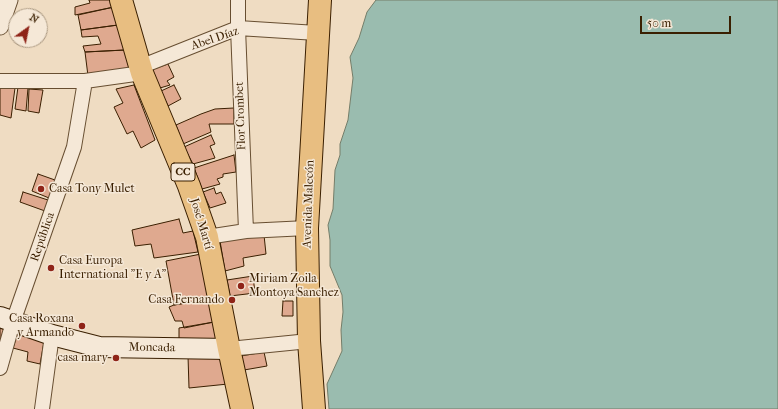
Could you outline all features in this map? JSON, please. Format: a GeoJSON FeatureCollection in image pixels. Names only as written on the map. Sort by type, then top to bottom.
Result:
{"type":"FeatureCollection","features":[{"type":"Feature","properties":{"kind":"main road","name":"José Martí"},"geometry":{"type":"LineString","coordinates":[[121,0],[141,70],[189,186],[207,238],[242,409]]}},
{"type":"Feature","properties":{"kind":"main road","name":"Avenida Malecón"},"geometry":{"type":"LineString","coordinates":[[314,409],[309,341],[306,228],[320,0]]}},
{"type":"Feature","properties":{"kind":"main road","name":"Moncada"},"geometry":{"type":"LineString","coordinates":[[7,320],[52,335],[99,348],[229,349]]}},
{"type":"Feature","properties":{"kind":"street"},"geometry":{"type":"LineString","coordinates":[[0,26],[9,0]]}},
{"type":"Feature","properties":{"kind":"street","name":"Flor Crombet"},"geometry":{"type":"LineString","coordinates":[[238,0],[246,231]]}},
{"type":"Feature","properties":{"kind":"street","name":"Abel Díaz"},"geometry":{"type":"LineString","coordinates":[[0,81],[85,81],[141,70],[238,28],[317,33]]}},
{"type":"Feature","properties":{"kind":"street","name":"República"},"geometry":{"type":"LineString","coordinates":[[0,368],[7,320],[74,147],[85,81]]}},
{"type":"Feature","properties":{"kind":"street"},"geometry":{"type":"LineString","coordinates":[[207,238],[246,231],[306,228]]}},
{"type":"Feature","properties":{"kind":"street"},"geometry":{"type":"LineString","coordinates":[[42,409],[52,335]]}},
{"type":"Feature","properties":{"kind":"street","name":"Moncada"},"geometry":{"type":"LineString","coordinates":[[229,349],[309,341]]}},
{"type":"Feature","properties":{"kind":"shaded area"},"geometry":{"type":"Polygon","coordinates":[[[376,0],[778,0],[778,409],[329,409],[327,384],[342,351],[341,330],[343,312],[342,295],[330,266],[330,240],[328,225],[333,209],[335,170],[340,155],[340,144],[348,120],[353,78],[350,57],[359,38],[367,12],[376,0]]]}},
{"type":"Feature","properties":{"kind":"building"},"geometry":{"type":"Polygon","coordinates":[[[89,0],[112,0],[114,7],[75,15],[75,7],[90,3],[89,0]]]}},
{"type":"Feature","properties":{"kind":"building"},"geometry":{"type":"Polygon","coordinates":[[[114,7],[118,25],[81,30],[78,15],[114,7]]]}},
{"type":"Feature","properties":{"kind":"building"},"geometry":{"type":"Polygon","coordinates":[[[118,25],[125,50],[85,52],[83,46],[101,44],[98,36],[82,37],[81,30],[118,25]]]}},
{"type":"Feature","properties":{"kind":"building"},"geometry":{"type":"Polygon","coordinates":[[[125,50],[131,71],[88,76],[85,52],[125,50]]]}},
{"type":"Feature","properties":{"kind":"building"},"geometry":{"type":"Polygon","coordinates":[[[168,64],[174,77],[167,81],[170,85],[160,88],[151,70],[168,64]]]}},
{"type":"Feature","properties":{"kind":"building"},"geometry":{"type":"Polygon","coordinates":[[[134,85],[155,140],[141,148],[133,131],[127,134],[114,107],[123,103],[116,89],[134,85]]]}},
{"type":"Feature","properties":{"kind":"building"},"geometry":{"type":"Polygon","coordinates":[[[174,85],[181,99],[168,106],[161,91],[174,85]]]}},
{"type":"Feature","properties":{"kind":"building"},"geometry":{"type":"Polygon","coordinates":[[[0,87],[15,88],[11,118],[0,115],[0,87]]]}},
{"type":"Feature","properties":{"kind":"building"},"geometry":{"type":"Polygon","coordinates":[[[18,87],[28,88],[26,111],[15,109],[18,87]]]}},
{"type":"Feature","properties":{"kind":"building"},"geometry":{"type":"Polygon","coordinates":[[[29,89],[43,90],[39,113],[28,111],[29,89]]]}},
{"type":"Feature","properties":{"kind":"building"},"geometry":{"type":"Polygon","coordinates":[[[234,108],[234,124],[209,124],[211,132],[183,144],[176,125],[215,109],[234,108]]]}},
{"type":"Feature","properties":{"kind":"building"},"geometry":{"type":"Polygon","coordinates":[[[211,135],[215,144],[210,146],[215,158],[193,164],[184,147],[211,135]]]}},
{"type":"Feature","properties":{"kind":"building"},"geometry":{"type":"Polygon","coordinates":[[[234,155],[236,172],[223,174],[223,177],[217,179],[220,184],[202,189],[194,168],[234,155]]]}},
{"type":"Feature","properties":{"kind":"building"},"geometry":{"type":"Polygon","coordinates":[[[38,174],[55,180],[49,198],[32,191],[38,174]]]}},
{"type":"Feature","properties":{"kind":"building"},"geometry":{"type":"Polygon","coordinates":[[[214,188],[216,194],[221,192],[226,203],[210,208],[203,192],[214,188]]]}},
{"type":"Feature","properties":{"kind":"building"},"geometry":{"type":"Polygon","coordinates":[[[23,192],[48,200],[45,211],[20,202],[23,192]]]}},
{"type":"Feature","properties":{"kind":"building"},"geometry":{"type":"Polygon","coordinates":[[[179,219],[183,233],[193,231],[198,252],[154,258],[151,244],[135,246],[132,230],[179,219]]]}},
{"type":"Feature","properties":{"kind":"building"},"geometry":{"type":"Polygon","coordinates":[[[264,235],[266,254],[243,258],[244,266],[225,271],[220,241],[264,235]]]}},
{"type":"Feature","properties":{"kind":"building"},"geometry":{"type":"Polygon","coordinates":[[[201,254],[210,299],[174,305],[166,261],[201,254]]]}},
{"type":"Feature","properties":{"kind":"building","name":"Miriam Zoila Montoya Sanchez"},"geometry":{"type":"Polygon","coordinates":[[[253,276],[255,293],[230,296],[227,280],[253,276]]]}},
{"type":"Feature","properties":{"kind":"building"},"geometry":{"type":"Polygon","coordinates":[[[210,299],[214,322],[184,328],[182,321],[175,321],[169,307],[174,305],[210,299]]]}},
{"type":"Feature","properties":{"kind":"building"},"geometry":{"type":"Polygon","coordinates":[[[283,301],[293,301],[293,316],[282,316],[283,301]]]}},
{"type":"Feature","properties":{"kind":"building"},"geometry":{"type":"Polygon","coordinates":[[[214,322],[219,344],[179,345],[179,328],[214,322]]]}},
{"type":"Feature","properties":{"kind":"building"},"geometry":{"type":"Polygon","coordinates":[[[0,324],[8,327],[0,345],[0,324]]]}},
{"type":"Feature","properties":{"kind":"building"},"geometry":{"type":"Polygon","coordinates":[[[19,329],[45,337],[40,364],[27,361],[28,352],[13,348],[19,329]]]}},
{"type":"Feature","properties":{"kind":"building"},"geometry":{"type":"Polygon","coordinates":[[[264,352],[267,366],[244,370],[241,356],[264,352]]]}},
{"type":"Feature","properties":{"kind":"building"},"geometry":{"type":"Polygon","coordinates":[[[188,356],[222,356],[228,384],[189,388],[188,356]]]}},
{"type":"Feature","properties":{"kind":"place","name":"Casa Tony Mulet"},"geometry":{"type":"Point","coordinates":[41,189]}},
{"type":"Feature","properties":{"kind":"place","name":"Casa Europa International \"E y A\""},"geometry":{"type":"Point","coordinates":[51,268]}},
{"type":"Feature","properties":{"kind":"place","name":"Miriam Zoila Montoya Sanchez"},"geometry":{"type":"Point","coordinates":[241,286]}},
{"type":"Feature","properties":{"kind":"place","name":"Casa Fernando"},"geometry":{"type":"Point","coordinates":[232,300]}},
{"type":"Feature","properties":{"kind":"place","name":"Casa Roxana y Armando"},"geometry":{"type":"Point","coordinates":[82,326]}},
{"type":"Feature","properties":{"kind":"place","name":"casa mary"},"geometry":{"type":"Point","coordinates":[116,358]}}]}
